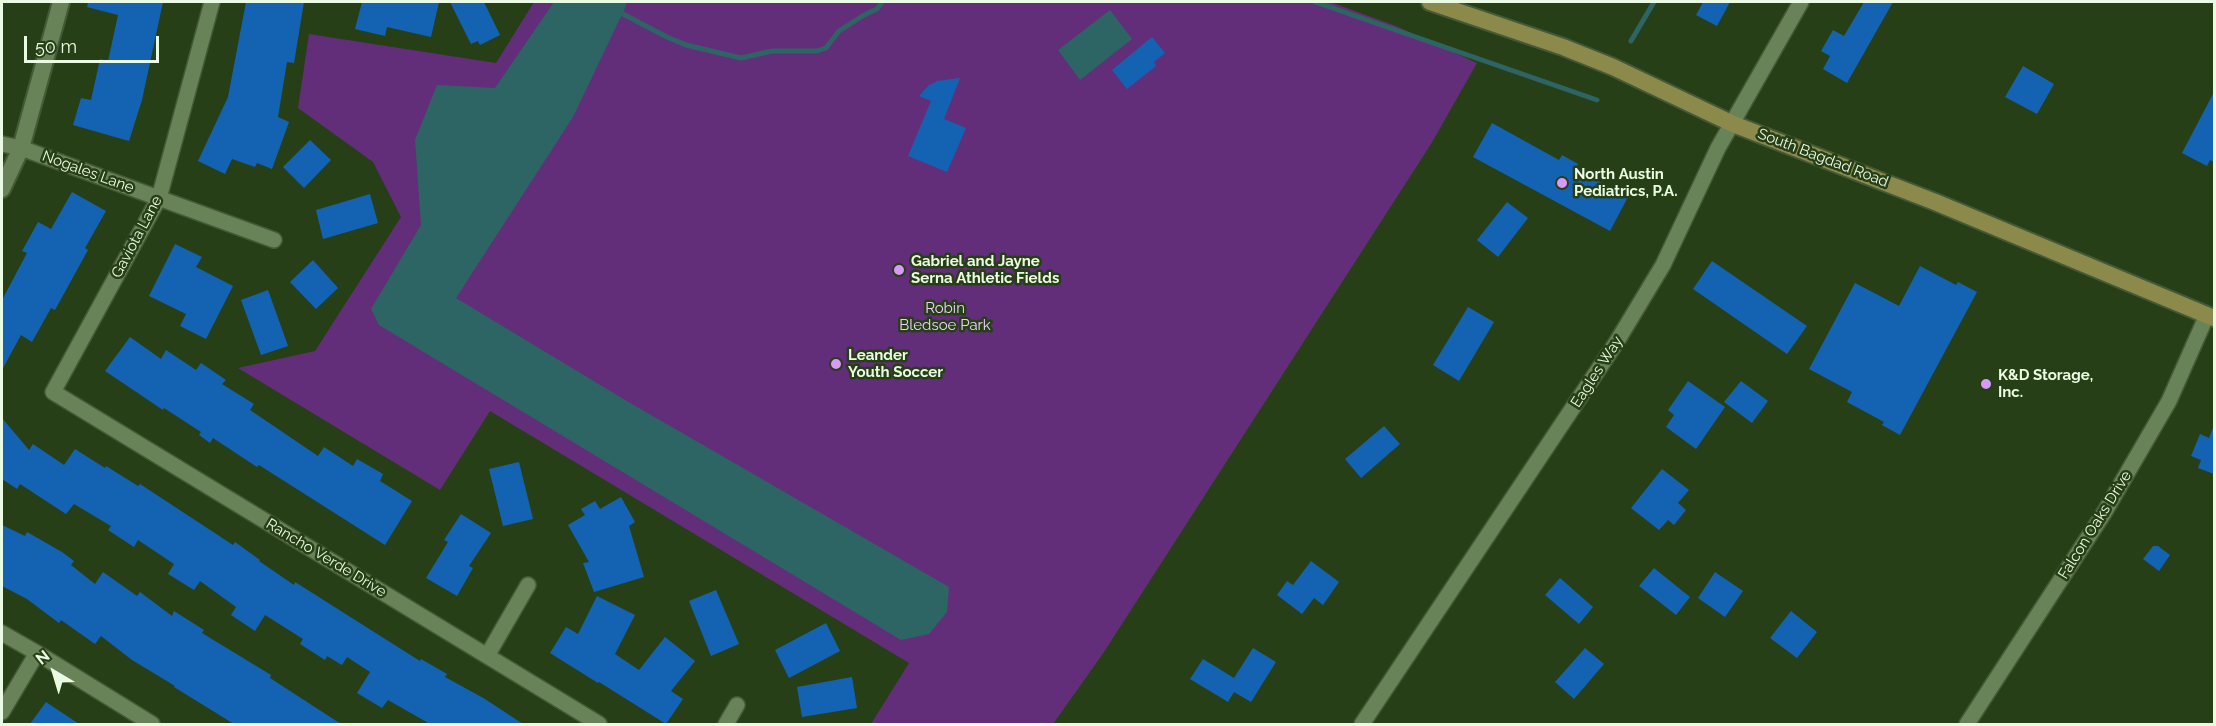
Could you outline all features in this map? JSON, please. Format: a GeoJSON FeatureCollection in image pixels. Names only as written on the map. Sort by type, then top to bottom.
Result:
{"type":"FeatureCollection","features":[{"type":"Feature","properties":{"kind":"main road","name":"South Bagdad Road"},"geometry":{"type":"LineString","coordinates":[[1430,2],[1613,67],[1733,124],[1935,202],[2211,317]]}},
{"type":"Feature","properties":{"kind":"street"},"geometry":{"type":"LineString","coordinates":[[2,189],[21,148],[62,2]]}},
{"type":"Feature","properties":{"kind":"street","name":"Gaviota Lane"},"geometry":{"type":"LineString","coordinates":[[53,392],[159,198],[212,2]]}},
{"type":"Feature","properties":{"kind":"street","name":"Eagles Way"},"geometry":{"type":"LineString","coordinates":[[1362,724],[1616,343],[1663,265],[1718,148],[1801,2]]}},
{"type":"Feature","properties":{"kind":"street","name":"Nogales Lane"},"geometry":{"type":"LineString","coordinates":[[2,144],[21,148],[274,240]]}},
{"type":"Feature","properties":{"kind":"street","name":"Falcon Oaks Drive"},"geometry":{"type":"LineString","coordinates":[[1967,724],[2104,513],[2169,401],[2211,317]]}},
{"type":"Feature","properties":{"kind":"street","name":"Rancho Verde Drive"},"geometry":{"type":"LineString","coordinates":[[53,392],[599,724]]}},
{"type":"Feature","properties":{"kind":"street"},"geometry":{"type":"LineString","coordinates":[[487,656],[528,585]]}},
{"type":"Feature","properties":{"kind":"street"},"geometry":{"type":"LineString","coordinates":[[2,633],[152,724]]}},
{"type":"Feature","properties":{"kind":"street"},"geometry":{"type":"LineString","coordinates":[[2,712],[37,653]]}},
{"type":"Feature","properties":{"kind":"street"},"geometry":{"type":"LineString","coordinates":[[726,724],[738,705]]}},
{"type":"Feature","properties":{"kind":"green space","name":"Robin Bledsoe Park"},"geometry":{"type":"Polygon","coordinates":[[[534,2],[1330,2],[1396,26],[1477,63],[1431,144],[1104,652],[1053,724],[871,724],[909,663],[490,411],[440,490],[238,368],[315,351],[401,217],[373,162],[298,108],[309,34],[496,63],[534,2]]]}},
{"type":"Feature","properties":{"kind":"water"},"geometry":{"type":"Polygon","coordinates":[[[554,2],[626,2],[626,6],[573,117],[456,298],[625,400],[949,587],[947,612],[929,634],[901,640],[379,325],[371,309],[421,225],[415,140],[437,85],[495,88],[554,2]]]}},
{"type":"Feature","properties":{"kind":"water"},"geometry":{"type":"Polygon","coordinates":[[[1110,10],[1132,39],[1080,80],[1058,50],[1110,10]]]}},
{"type":"Feature","properties":{"kind":"building"},"geometry":{"type":"Polygon","coordinates":[[[88,2],[163,2],[142,100],[129,141],[73,125],[81,98],[91,100],[100,59],[108,61],[118,15],[87,7],[88,2]]]}},
{"type":"Feature","properties":{"kind":"building"},"geometry":{"type":"Polygon","coordinates":[[[246,2],[304,2],[294,63],[287,62],[278,117],[289,122],[272,169],[257,163],[255,167],[232,159],[225,174],[198,161],[228,97],[246,2]]]}},
{"type":"Feature","properties":{"kind":"building"},"geometry":{"type":"Polygon","coordinates":[[[362,2],[439,2],[431,37],[387,27],[385,36],[355,29],[362,2]]]}},
{"type":"Feature","properties":{"kind":"building"},"geometry":{"type":"Polygon","coordinates":[[[450,2],[484,2],[500,35],[480,45],[478,41],[471,44],[450,2]]]}},
{"type":"Feature","properties":{"kind":"building"},"geometry":{"type":"Polygon","coordinates":[[[1703,2],[1730,2],[1717,26],[1696,15],[1703,2]]]}},
{"type":"Feature","properties":{"kind":"building"},"geometry":{"type":"Polygon","coordinates":[[[1864,2],[1893,2],[1847,83],[1823,69],[1830,56],[1821,51],[1833,30],[1844,36],[1864,2]]]}},
{"type":"Feature","properties":{"kind":"building"},"geometry":{"type":"Polygon","coordinates":[[[1152,37],[1165,53],[1154,62],[1156,66],[1127,89],[1112,70],[1152,37]]]}},
{"type":"Feature","properties":{"kind":"building"},"geometry":{"type":"Polygon","coordinates":[[[2023,66],[2054,84],[2037,114],[2005,97],[2023,66]]]}},
{"type":"Feature","properties":{"kind":"building"},"geometry":{"type":"Polygon","coordinates":[[[960,78],[944,119],[966,128],[947,172],[908,156],[931,101],[919,96],[928,86],[937,81],[960,78]]]}},
{"type":"Feature","properties":{"kind":"building"},"geometry":{"type":"Polygon","coordinates":[[[2214,92],[2214,162],[2210,160],[2207,166],[2182,153],[2214,92]]]}},
{"type":"Feature","properties":{"kind":"building","name":"North Austin Pediatrics, P.A."},"geometry":{"type":"Polygon","coordinates":[[[1492,123],[1559,160],[1562,155],[1578,164],[1576,169],[1628,197],[1610,231],[1473,157],[1492,123]]]}},
{"type":"Feature","properties":{"kind":"building"},"geometry":{"type":"Polygon","coordinates":[[[310,140],[331,160],[304,188],[283,167],[310,140]]]}},
{"type":"Feature","properties":{"kind":"building"},"geometry":{"type":"Polygon","coordinates":[[[72,192],[106,211],[85,248],[88,250],[55,310],[51,308],[32,342],[21,335],[2,370],[2,300],[27,253],[22,251],[38,222],[51,229],[72,192]]]}},
{"type":"Feature","properties":{"kind":"building"},"geometry":{"type":"Polygon","coordinates":[[[370,194],[378,223],[323,239],[316,210],[370,194]]]}},
{"type":"Feature","properties":{"kind":"building"},"geometry":{"type":"Polygon","coordinates":[[[1507,202],[1528,218],[1498,257],[1477,240],[1507,202]]]}},
{"type":"Feature","properties":{"kind":"building"},"geometry":{"type":"Polygon","coordinates":[[[175,244],[202,257],[196,267],[233,286],[206,339],[180,326],[186,314],[149,296],[175,244]]]}},
{"type":"Feature","properties":{"kind":"building"},"geometry":{"type":"Polygon","coordinates":[[[313,260],[338,288],[316,309],[290,282],[313,260]]]}},
{"type":"Feature","properties":{"kind":"building"},"geometry":{"type":"Polygon","coordinates":[[[1712,261],[1807,326],[1787,354],[1693,289],[1712,261]]]}},
{"type":"Feature","properties":{"kind":"building"},"geometry":{"type":"Polygon","coordinates":[[[1920,266],[1956,285],[1958,282],[1977,292],[1900,435],[1882,425],[1884,422],[1847,402],[1852,392],[1809,369],[1855,283],[1899,306],[1920,266]]]}},
{"type":"Feature","properties":{"kind":"building"},"geometry":{"type":"Polygon","coordinates":[[[268,290],[288,346],[261,355],[241,300],[268,290]]]}},
{"type":"Feature","properties":{"kind":"building"},"geometry":{"type":"Polygon","coordinates":[[[1468,307],[1494,322],[1459,381],[1433,365],[1468,307]]]}},
{"type":"Feature","properties":{"kind":"building"},"geometry":{"type":"Polygon","coordinates":[[[130,337],[161,359],[166,350],[196,370],[201,363],[226,380],[222,384],[254,404],[250,410],[318,456],[324,447],[353,466],[357,459],[383,474],[380,481],[412,501],[385,545],[213,438],[210,443],[199,435],[201,432],[164,408],[163,410],[105,371],[130,337]]]}},
{"type":"Feature","properties":{"kind":"building"},"geometry":{"type":"Polygon","coordinates":[[[1688,381],[1725,407],[1696,449],[1666,427],[1674,415],[1668,410],[1688,381]]]}},
{"type":"Feature","properties":{"kind":"building"},"geometry":{"type":"Polygon","coordinates":[[[1741,381],[1768,401],[1752,423],[1724,402],[1741,381]]]}},
{"type":"Feature","properties":{"kind":"building"},"geometry":{"type":"Polygon","coordinates":[[[2,418],[29,450],[33,444],[64,465],[75,449],[138,486],[140,484],[233,545],[235,542],[294,585],[295,582],[420,661],[421,659],[447,674],[445,677],[485,699],[523,724],[430,724],[388,700],[382,708],[357,693],[370,672],[347,657],[342,665],[327,656],[325,660],[300,644],[303,639],[265,615],[255,631],[231,615],[236,607],[200,581],[194,590],[168,574],[174,564],[138,540],[134,547],[108,530],[111,526],[74,504],[66,514],[20,484],[17,489],[2,479],[2,418]]]}},
{"type":"Feature","properties":{"kind":"building"},"geometry":{"type":"Polygon","coordinates":[[[1384,426],[1400,444],[1361,478],[1345,459],[1384,426]]]}},
{"type":"Feature","properties":{"kind":"building"},"geometry":{"type":"Polygon","coordinates":[[[2213,428],[2214,474],[2198,468],[2201,460],[2191,456],[2200,434],[2209,438],[2213,428]]]}},
{"type":"Feature","properties":{"kind":"building"},"geometry":{"type":"Polygon","coordinates":[[[519,462],[533,519],[503,526],[489,469],[519,462]]]}},
{"type":"Feature","properties":{"kind":"building"},"geometry":{"type":"Polygon","coordinates":[[[1662,469],[1689,490],[1678,503],[1686,510],[1674,525],[1668,520],[1659,530],[1631,508],[1662,469]]]}},
{"type":"Feature","properties":{"kind":"building"},"geometry":{"type":"Polygon","coordinates":[[[621,497],[635,522],[629,526],[644,577],[594,592],[583,563],[589,562],[568,525],[585,515],[581,509],[595,501],[600,509],[621,497]]]}},
{"type":"Feature","properties":{"kind":"building"},"geometry":{"type":"Polygon","coordinates":[[[461,514],[491,533],[469,566],[473,568],[457,596],[426,578],[448,542],[444,540],[461,514]]]}},
{"type":"Feature","properties":{"kind":"building"},"geometry":{"type":"Polygon","coordinates":[[[2,525],[25,536],[27,532],[62,552],[74,561],[71,565],[95,584],[103,572],[137,596],[140,592],[172,616],[174,611],[204,630],[202,633],[271,675],[270,678],[341,724],[234,724],[132,660],[101,636],[95,644],[61,620],[59,623],[27,599],[2,586],[2,525]]]}},
{"type":"Feature","properties":{"kind":"building"},"geometry":{"type":"Polygon","coordinates":[[[2153,546],[2158,546],[2170,555],[2159,571],[2143,559],[2153,546]]]}},
{"type":"Feature","properties":{"kind":"building"},"geometry":{"type":"Polygon","coordinates":[[[1311,561],[1339,582],[1323,605],[1314,598],[1302,614],[1277,595],[1287,581],[1293,585],[1311,561]]]}},
{"type":"Feature","properties":{"kind":"building"},"geometry":{"type":"Polygon","coordinates":[[[1654,568],[1690,597],[1676,615],[1639,586],[1654,568]]]}},
{"type":"Feature","properties":{"kind":"building"},"geometry":{"type":"Polygon","coordinates":[[[1715,572],[1743,591],[1725,617],[1698,598],[1715,572]]]}},
{"type":"Feature","properties":{"kind":"building"},"geometry":{"type":"Polygon","coordinates":[[[1560,578],[1593,607],[1579,624],[1545,595],[1560,578]]]}},
{"type":"Feature","properties":{"kind":"building"},"geometry":{"type":"Polygon","coordinates":[[[716,590],[739,644],[711,656],[689,601],[716,590]]]}},
{"type":"Feature","properties":{"kind":"building"},"geometry":{"type":"Polygon","coordinates":[[[597,596],[635,615],[615,654],[639,670],[665,637],[695,661],[671,691],[683,699],[666,724],[550,653],[566,627],[578,634],[597,596]]]}},
{"type":"Feature","properties":{"kind":"building"},"geometry":{"type":"Polygon","coordinates":[[[1791,611],[1817,632],[1797,658],[1770,638],[1791,611]]]}},
{"type":"Feature","properties":{"kind":"building"},"geometry":{"type":"Polygon","coordinates":[[[826,623],[840,651],[789,678],[775,650],[826,623]]]}},
{"type":"Feature","properties":{"kind":"building"},"geometry":{"type":"Polygon","coordinates":[[[1253,648],[1276,662],[1251,702],[1234,692],[1228,702],[1190,679],[1203,659],[1234,678],[1253,648]]]}},
{"type":"Feature","properties":{"kind":"building"},"geometry":{"type":"Polygon","coordinates":[[[1585,648],[1604,664],[1574,699],[1555,682],[1585,648]]]}},
{"type":"Feature","properties":{"kind":"building"},"geometry":{"type":"Polygon","coordinates":[[[852,677],[857,708],[802,717],[797,687],[852,677]]]}},
{"type":"Feature","properties":{"kind":"building"},"geometry":{"type":"Polygon","coordinates":[[[46,702],[79,724],[30,724],[46,702]]]}},
{"type":"Feature","properties":{"kind":"waterway"},"geometry":{"type":"LineString","coordinates":[[623,14],[686,45],[741,58],[772,51],[817,51],[826,48],[839,31],[877,9],[882,2]]}},
{"type":"Feature","properties":{"kind":"waterway"},"geometry":{"type":"LineString","coordinates":[[1315,2],[1597,100]]}},
{"type":"Feature","properties":{"kind":"waterway"},"geometry":{"type":"LineString","coordinates":[[1631,41],[1654,2]]}},
{"type":"Feature","properties":{"kind":"place","name":"North Austin Pediatrics, P.A."},"geometry":{"type":"Point","coordinates":[1562,183]}},
{"type":"Feature","properties":{"kind":"place","name":"Gabriel and Jayne Serna Athletic Fields"},"geometry":{"type":"Point","coordinates":[899,270]}},
{"type":"Feature","properties":{"kind":"place","name":"Leander Youth Soccer"},"geometry":{"type":"Point","coordinates":[836,364]}},
{"type":"Feature","properties":{"kind":"place","name":"K&D Storage, Inc."},"geometry":{"type":"Point","coordinates":[1986,384]}}]}
